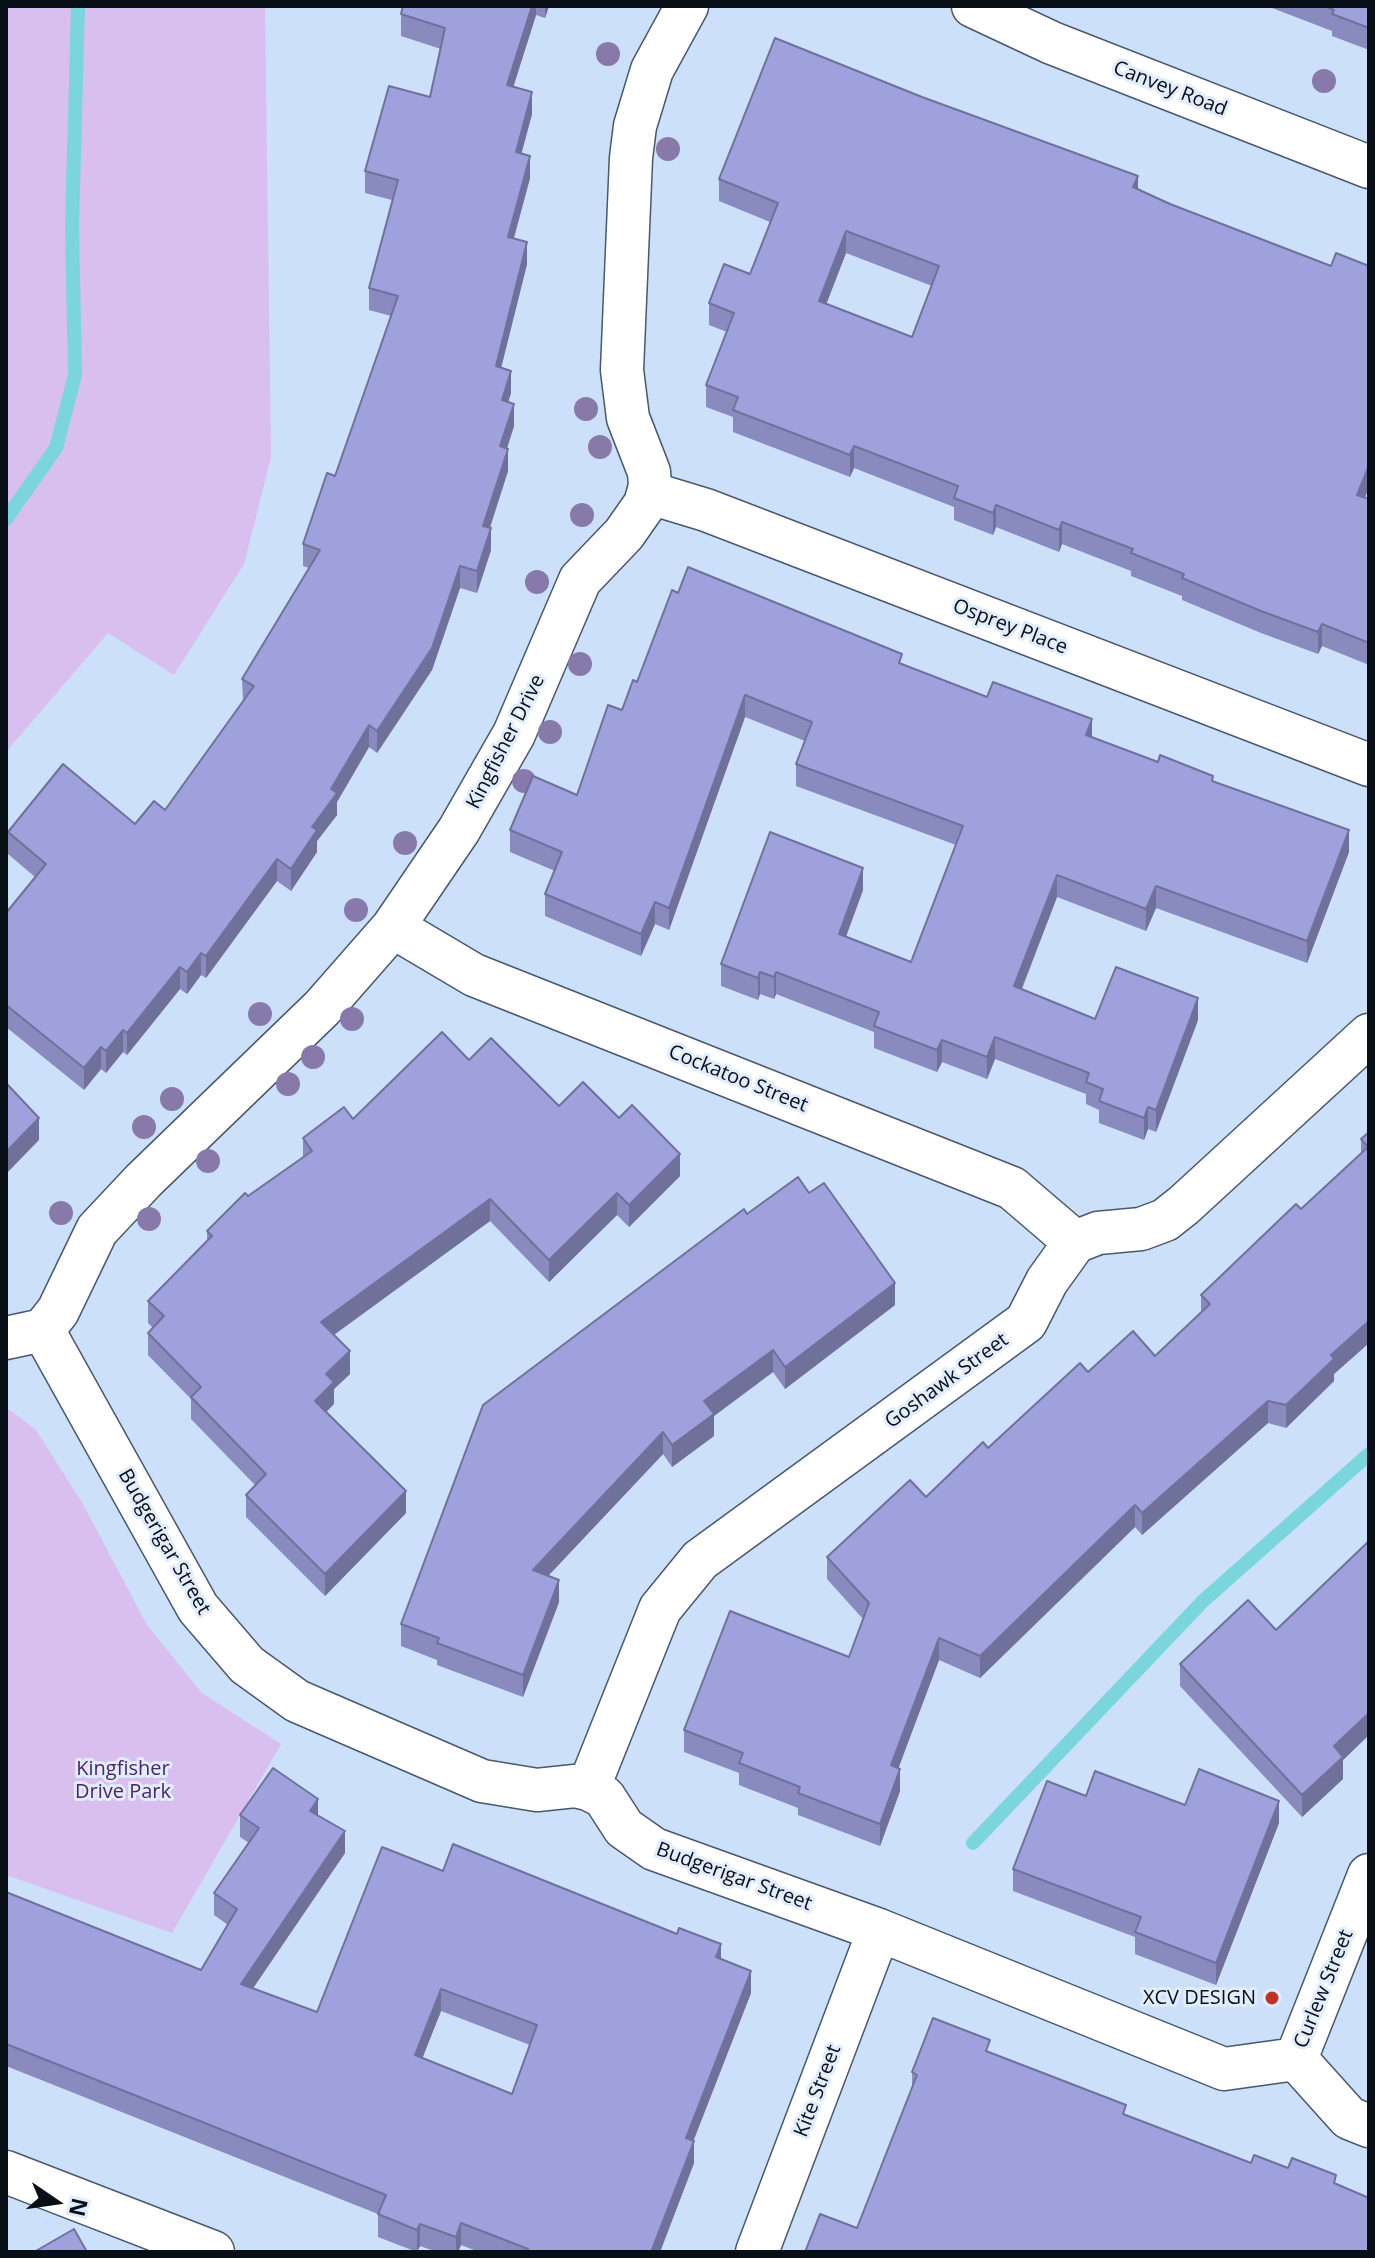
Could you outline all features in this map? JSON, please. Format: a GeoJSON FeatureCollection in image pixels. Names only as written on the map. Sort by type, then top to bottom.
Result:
{"type":"FeatureCollection","features":[{"type":"Feature","properties":{"kind":"street"},"geometry":{"type":"LineString","coordinates":[[650,493],[649,472],[623,397],[631,158],[635,126],[652,70],[687,6]]}},
{"type":"Feature","properties":{"kind":"street","name":"Canvey Road"},"geometry":{"type":"LineString","coordinates":[[973,6],[1052,43],[1369,167]]}},
{"type":"Feature","properties":{"kind":"street","name":"Osprey Place"},"geometry":{"type":"LineString","coordinates":[[650,493],[706,510],[1369,765]]}},
{"type":"Feature","properties":{"kind":"street","name":"Kingfisher Drive"},"geometry":{"type":"LineString","coordinates":[[25,1334],[58,1311],[97,1230],[144,1180],[322,1008],[393,927],[459,830],[514,734],[580,580],[637,518],[650,493]]}},
{"type":"Feature","properties":{"kind":"street","name":"Cockatoo Street"},"geometry":{"type":"LineString","coordinates":[[393,927],[474,975],[1012,1188],[1075,1242]]}},
{"type":"Feature","properties":{"kind":"street"},"geometry":{"type":"LineString","coordinates":[[1075,1242],[1098,1233],[1141,1229],[1165,1220],[1369,1035]]}},
{"type":"Feature","properties":{"kind":"street","name":"Goshawk Street"},"geometry":{"type":"LineString","coordinates":[[588,1789],[645,1640],[660,1609],[679,1584],[720,1544],[1026,1322],[1047,1281],[1075,1242]]}},
{"type":"Feature","properties":{"kind":"street","name":"Budgerigar Street"},"geometry":{"type":"LineString","coordinates":[[25,1334],[198,1608],[247,1665],[297,1701],[482,1781],[537,1790],[575,1786],[588,1789],[604,1797],[638,1840],[654,1849],[879,1930],[1224,2069],[1296,2059]]}},
{"type":"Feature","properties":{"kind":"street","name":"Curlew Street"},"geometry":{"type":"LineString","coordinates":[[1296,2059],[1369,1875]]}},
{"type":"Feature","properties":{"kind":"street","name":"Kite Street"},"geometry":{"type":"LineString","coordinates":[[757,2252],[879,1930]]}},
{"type":"Feature","properties":{"kind":"street"},"geometry":{"type":"LineString","coordinates":[[1296,2059],[1349,2118],[1369,2126]]}},
{"type":"Feature","properties":{"kind":"street"},"geometry":{"type":"LineString","coordinates":[[6,2172],[213,2252]]}},
{"type":"Feature","properties":{"kind":"green space"},"geometry":{"type":"Polygon","coordinates":[[[6,6],[265,6],[271,457],[244,564],[174,675],[108,633],[6,752],[6,6]]]}},
{"type":"Feature","properties":{"kind":"green space","name":"Kingfisher Drive Park"},"geometry":{"type":"Polygon","coordinates":[[[6,1407],[36,1430],[83,1504],[147,1625],[202,1693],[281,1744],[172,1933],[6,1875],[6,1407]]]}},
{"type":"Feature","properties":{"kind":"building"},"geometry":{"type":"Polygon","coordinates":[[[403,6],[532,6],[507,85],[532,92],[516,152],[530,156],[508,237],[527,242],[496,366],[511,371],[502,400],[514,404],[500,446],[508,449],[483,526],[491,528],[477,571],[460,566],[432,648],[377,731],[369,725],[331,789],[337,793],[312,827],[317,830],[291,869],[277,859],[206,956],[201,953],[187,972],[180,967],[127,1033],[123,1030],[106,1051],[101,1047],[84,1068],[6,1005],[6,913],[46,864],[8,832],[63,764],[135,824],[154,801],[165,810],[254,686],[242,679],[320,550],[303,544],[327,473],[335,476],[398,296],[369,288],[398,180],[365,171],[389,86],[430,97],[445,28],[401,14],[403,6]]]}},
{"type":"Feature","properties":{"kind":"building"},"geometry":{"type":"Polygon","coordinates":[[[1325,6],[1369,6],[1369,28],[1332,14],[1334,10],[1325,6]]]}},
{"type":"Feature","properties":{"kind":"building"},"geometry":{"type":"Polygon","coordinates":[[[775,38],[922,97],[1138,176],[1133,187],[1331,266],[1336,253],[1369,266],[1369,465],[1357,495],[1369,499],[1369,643],[1322,624],[1318,632],[1261,611],[1182,578],[1184,574],[1131,553],[1133,549],[1062,522],[1059,530],[996,505],[993,513],[954,498],[958,486],[854,446],[850,455],[733,410],[738,397],[706,385],[734,313],[709,303],[724,264],[750,274],[778,203],[719,179],[775,38]],[[846,231],[819,301],[912,337],[939,266],[846,231]]]}},
{"type":"Feature","properties":{"kind":"building"},"geometry":{"type":"Polygon","coordinates":[[[688,567],[902,654],[899,663],[987,697],[993,682],[1092,719],[1086,735],[1158,762],[1160,755],[1213,776],[1212,781],[1349,830],[1307,941],[1156,886],[1146,909],[1057,875],[1014,986],[1095,1019],[1116,967],[1198,998],[1156,1110],[1148,1107],[1144,1118],[1099,1101],[1103,1089],[1086,1082],[1089,1073],[995,1037],[987,1057],[942,1040],[937,1050],[874,1026],[879,1012],[776,972],[774,977],[760,972],[758,978],[721,964],[770,832],[863,868],[839,934],[911,962],[963,826],[796,764],[812,722],[745,695],[669,908],[655,902],[641,934],[545,894],[562,852],[510,830],[533,776],[577,795],[608,705],[622,710],[633,680],[637,682],[672,590],[678,593],[688,567]]]}},
{"type":"Feature","properties":{"kind":"building"},"geometry":{"type":"Polygon","coordinates":[[[442,1032],[469,1060],[491,1038],[559,1106],[583,1082],[619,1118],[632,1105],[680,1154],[629,1205],[617,1193],[549,1260],[490,1199],[321,1322],[350,1351],[326,1374],[334,1382],[315,1401],[406,1491],[325,1574],[246,1495],[266,1474],[191,1397],[201,1387],[148,1333],[164,1316],[148,1301],[212,1236],[207,1231],[245,1193],[248,1196],[312,1151],[303,1138],[344,1107],[353,1119],[442,1032]]]}},
{"type":"Feature","properties":{"kind":"building"},"geometry":{"type":"Polygon","coordinates":[[[6,1083],[39,1118],[6,1152],[6,1083]]]}},
{"type":"Feature","properties":{"kind":"building"},"geometry":{"type":"Polygon","coordinates":[[[1369,1132],[1369,1321],[1331,1355],[1334,1359],[1286,1405],[1268,1401],[1142,1513],[1135,1505],[980,1656],[939,1638],[891,1765],[900,1769],[880,1824],[798,1793],[800,1787],[739,1763],[743,1753],[684,1730],[730,1611],[849,1657],[869,1603],[827,1557],[910,1480],[926,1497],[983,1442],[988,1448],[1080,1363],[1088,1372],[1133,1331],[1155,1356],[1210,1304],[1201,1295],[1296,1204],[1301,1209],[1368,1147],[1361,1139],[1369,1132]]]}},
{"type":"Feature","properties":{"kind":"building"},"geometry":{"type":"Polygon","coordinates":[[[798,1177],[809,1193],[824,1183],[895,1283],[785,1367],[773,1350],[704,1401],[714,1414],[672,1445],[663,1432],[533,1570],[559,1580],[523,1675],[437,1643],[439,1638],[401,1624],[483,1405],[744,1209],[747,1214],[798,1177]]]}},
{"type":"Feature","properties":{"kind":"building"},"geometry":{"type":"Polygon","coordinates":[[[1369,1541],[1369,1713],[1334,1746],[1343,1757],[1302,1795],[1180,1664],[1248,1600],[1276,1630],[1369,1541]]]}},
{"type":"Feature","properties":{"kind":"building"},"geometry":{"type":"Polygon","coordinates":[[[273,1768],[318,1799],[310,1811],[345,1831],[241,1984],[317,2012],[382,1847],[443,1871],[453,1844],[677,1934],[679,1928],[721,1944],[716,1957],[751,1971],[686,2138],[694,2141],[651,2252],[527,2252],[528,2249],[461,2223],[456,2237],[420,2224],[417,2230],[378,2214],[386,2195],[6,2044],[6,1892],[201,1970],[237,1909],[214,1893],[259,1828],[240,1815],[273,1768]],[[441,1989],[415,2055],[512,2094],[537,2025],[441,1989]]]}},
{"type":"Feature","properties":{"kind":"building"},"geometry":{"type":"Polygon","coordinates":[[[1199,1769],[1279,1801],[1216,1963],[1135,1932],[1141,1917],[1013,1869],[1047,1781],[1086,1796],[1095,1771],[1185,1805],[1199,1769]]]}},
{"type":"Feature","properties":{"kind":"building"},"geometry":{"type":"Polygon","coordinates":[[[933,2018],[990,2040],[986,2051],[1126,2105],[1123,2114],[1251,2163],[1254,2155],[1288,2168],[1292,2158],[1336,2175],[1334,2183],[1369,2198],[1369,2252],[805,2252],[820,2214],[857,2228],[917,2075],[912,2072],[933,2018]]]}},
{"type":"Feature","properties":{"kind":"building"},"geometry":{"type":"Polygon","coordinates":[[[74,2229],[87,2252],[34,2252],[74,2229]]]}},
{"type":"Feature","properties":{"kind":"waterway"},"geometry":{"type":"LineString","coordinates":[[6,519],[56,448],[75,375],[72,226],[78,6]]}},
{"type":"Feature","properties":{"kind":"waterway"},"geometry":{"type":"LineString","coordinates":[[973,1843],[1203,1601],[1369,1454]]}},
{"type":"Feature","properties":{"kind":"place","name":"XCV DESIGN"},"geometry":{"type":"Point","coordinates":[1272,1998]}}]}
